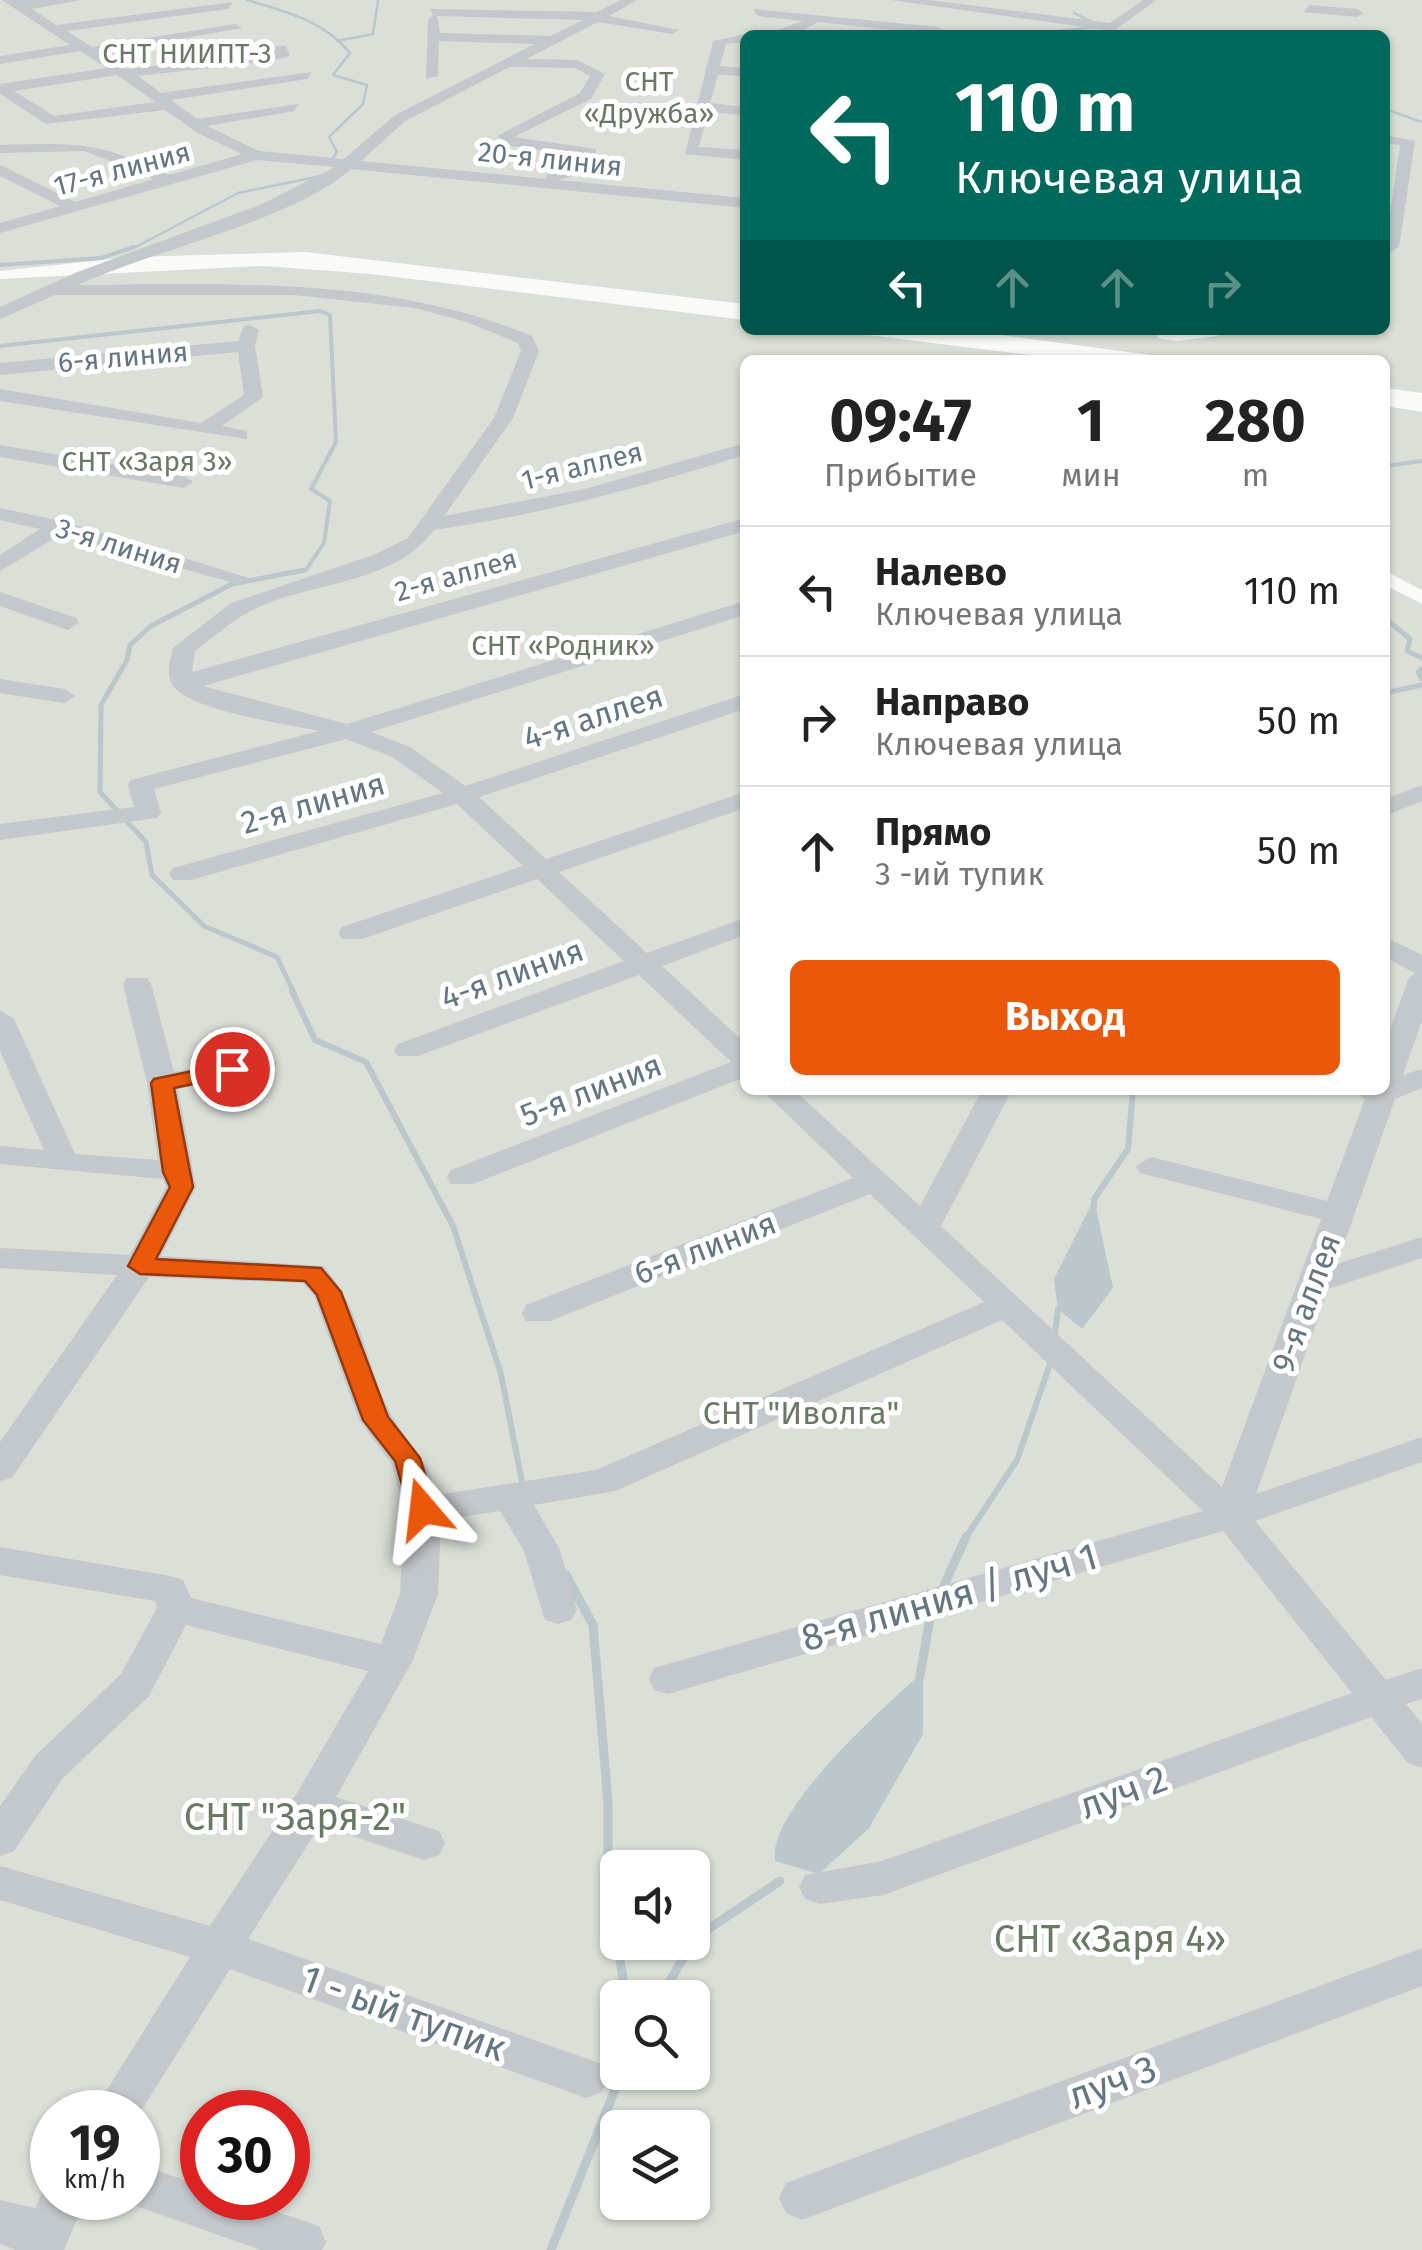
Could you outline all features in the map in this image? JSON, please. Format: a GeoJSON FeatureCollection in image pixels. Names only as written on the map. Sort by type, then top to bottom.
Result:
{"type":"FeatureCollection","features":[{"type":"Feature","properties":{"kind":"street"},"geometry":{"type":"LineString","coordinates":[[14,4],[74,0]]}},
{"type":"Feature","properties":{"kind":"street"},"geometry":{"type":"LineString","coordinates":[[0,314],[51,290],[273,206],[332,178],[400,118],[631,0]]}},
{"type":"Feature","properties":{"kind":"street"},"geometry":{"type":"LineString","coordinates":[[897,0],[1113,27],[1151,0]]}},
{"type":"Feature","properties":{"kind":"street"},"geometry":{"type":"LineString","coordinates":[[1032,30],[1077,0]]}},
{"type":"Feature","properties":{"kind":"street"},"geometry":{"type":"LineString","coordinates":[[14,4],[123,72],[189,121],[256,155]]}},
{"type":"Feature","properties":{"kind":"street"},"geometry":{"type":"LineString","coordinates":[[54,30],[228,4]]}},
{"type":"Feature","properties":{"kind":"street"},"geometry":{"type":"LineString","coordinates":[[432,76],[436,6],[598,17],[672,30]]}},
{"type":"Feature","properties":{"kind":"street"},"geometry":{"type":"LineString","coordinates":[[793,30],[833,7]]}},
{"type":"Feature","properties":{"kind":"street"},"geometry":{"type":"LineString","coordinates":[[1310,8],[1357,12]]}},
{"type":"Feature","properties":{"kind":"street"},"geometry":{"type":"LineString","coordinates":[[758,12],[930,30]]}},
{"type":"Feature","properties":{"kind":"street"},"geometry":{"type":"LineString","coordinates":[[0,60],[235,28]]}},
{"type":"Feature","properties":{"kind":"street"},"geometry":{"type":"LineString","coordinates":[[432,36],[550,40]]}},
{"type":"Feature","properties":{"kind":"street"},"geometry":{"type":"LineString","coordinates":[[740,39],[720,42],[690,151],[740,155]]}},
{"type":"Feature","properties":{"kind":"street"},"geometry":{"type":"LineString","coordinates":[[0,89],[247,56],[283,56],[280,49]]}},
{"type":"Feature","properties":{"kind":"street"},"geometry":{"type":"LineString","coordinates":[[493,150],[510,130],[586,96],[599,79],[594,70],[583,66],[507,63]]}},
{"type":"Feature","properties":{"kind":"street"},"geometry":{"type":"LineString","coordinates":[[711,70],[740,72]]}},
{"type":"Feature","properties":{"kind":"street"},"geometry":{"type":"LineString","coordinates":[[0,89],[51,121],[308,76]]}},
{"type":"Feature","properties":{"kind":"street"},"geometry":{"type":"LineString","coordinates":[[104,127],[294,107]]}},
{"type":"Feature","properties":{"kind":"street"},"geometry":{"type":"LineString","coordinates":[[702,107],[740,111]]}},
{"type":"Feature","properties":{"kind":"street"},"geometry":{"type":"LineString","coordinates":[[226,138],[256,133]]}},
{"type":"Feature","properties":{"kind":"street"},"geometry":{"type":"LineString","coordinates":[[504,179],[551,177],[591,167],[592,159],[591,152],[581,149],[512,142],[506,137]]}},
{"type":"Feature","properties":{"kind":"street"},"geometry":{"type":"LineString","coordinates":[[1390,139],[1408,141],[1395,248]]}},
{"type":"Feature","properties":{"kind":"street"},"geometry":{"type":"LineString","coordinates":[[0,148],[85,148],[108,152],[172,182]]}},
{"type":"Feature","properties":{"kind":"street","name":"20-я линия"},"geometry":{"type":"LineString","coordinates":[[256,155],[740,203]]}},
{"type":"Feature","properties":{"kind":"street","name":"17-я линия"},"geometry":{"type":"LineString","coordinates":[[0,228],[256,155]]}},
{"type":"Feature","properties":{"kind":"street"},"geometry":{"type":"LineString","coordinates":[[0,170],[76,208]]}},
{"type":"Feature","properties":{"kind":"street"},"geometry":{"type":"LineString","coordinates":[[51,290],[346,290],[492,326],[526,340],[530,352],[504,418],[415,542],[381,560],[239,608],[184,648],[180,672],[184,684],[230,704],[348,732],[401,752],[462,796],[740,1054]]}},
{"type":"Feature","properties":{"kind":"street","name":"6-я линия"},"geometry":{"type":"LineString","coordinates":[[0,369],[248,337],[254,396],[205,429]]}},
{"type":"Feature","properties":{"kind":"street"},"geometry":{"type":"LineString","coordinates":[[0,395],[240,435]]}},
{"type":"Feature","properties":{"kind":"street","name":"1-я аллея"},"geometry":{"type":"LineString","coordinates":[[430,524],[489,518],[601,492],[740,450]]}},
{"type":"Feature","properties":{"kind":"street"},"geometry":{"type":"LineString","coordinates":[[0,451],[183,482]]}},
{"type":"Feature","properties":{"kind":"street","name":"3-я линия"},"geometry":{"type":"LineString","coordinates":[[0,514],[59,526],[182,566],[238,578]]}},
{"type":"Feature","properties":{"kind":"street","name":"2-я аллея"},"geometry":{"type":"LineString","coordinates":[[184,684],[740,525]]}},
{"type":"Feature","properties":{"kind":"street"},"geometry":{"type":"LineString","coordinates":[[0,565],[59,526]]}},
{"type":"Feature","properties":{"kind":"street"},"geometry":{"type":"LineString","coordinates":[[0,599],[68,623]]}},
{"type":"Feature","properties":{"kind":"street"},"geometry":{"type":"LineString","coordinates":[[0,832],[148,813],[140,785],[348,732],[740,610]]}},
{"type":"Feature","properties":{"kind":"street"},"geometry":{"type":"LineString","coordinates":[[2,688],[64,696]]}},
{"type":"Feature","properties":{"kind":"street","name":"4-я аллея"},"geometry":{"type":"LineString","coordinates":[[462,796],[740,703]]}},
{"type":"Feature","properties":{"kind":"street"},"geometry":{"type":"LineString","coordinates":[[1390,805],[1418,790],[1422,792]]}},
{"type":"Feature","properties":{"kind":"street","name":"2-я линия"},"geometry":{"type":"LineString","coordinates":[[182,874],[462,796]]}},
{"type":"Feature","properties":{"kind":"street"},"geometry":{"type":"LineString","coordinates":[[352,933],[740,802]]}},
{"type":"Feature","properties":{"kind":"street","name":"4-я линия"},"geometry":{"type":"LineString","coordinates":[[408,1050],[740,928]]}},
{"type":"Feature","properties":{"kind":"street"},"geometry":{"type":"LineString","coordinates":[[1390,949],[1422,973]]}},
{"type":"Feature","properties":{"kind":"street"},"geometry":{"type":"LineString","coordinates":[[1390,967],[1422,973]]}},
{"type":"Feature","properties":{"kind":"street","name":"9-я аллея"},"geometry":{"type":"LineString","coordinates":[[1390,1059],[1422,973]]}},
{"type":"Feature","properties":{"kind":"street"},"geometry":{"type":"LineString","coordinates":[[0,1470],[140,1266],[182,1187],[175,1172],[162,1083],[137,984]]}},
{"type":"Feature","properties":{"kind":"street"},"geometry":{"type":"LineString","coordinates":[[0,1019],[64,1162]]}},
{"type":"Feature","properties":{"kind":"street"},"geometry":{"type":"LineString","coordinates":[[162,1083],[262,1064]]}},
{"type":"Feature","properties":{"kind":"street","name":"5-я линия"},"geometry":{"type":"LineString","coordinates":[[462,1177],[740,1069]]}},
{"type":"Feature","properties":{"kind":"street"},"geometry":{"type":"LineString","coordinates":[[1390,1086],[1422,1078]]}},
{"type":"Feature","properties":{"kind":"street"},"geometry":{"type":"LineString","coordinates":[[782,1095],[1230,1516],[1422,1752]]}},
{"type":"Feature","properties":{"kind":"street"},"geometry":{"type":"LineString","coordinates":[[923,1230],[994,1095]]}},
{"type":"Feature","properties":{"kind":"street","name":"9-я аллея"},"geometry":{"type":"LineString","coordinates":[[1230,1516],[1377,1095]]}},
{"type":"Feature","properties":{"kind":"street"},"geometry":{"type":"LineString","coordinates":[[0,1155],[175,1172]]}},
{"type":"Feature","properties":{"kind":"street"},"geometry":{"type":"LineString","coordinates":[[1152,1166],[1338,1214]]}},
{"type":"Feature","properties":{"kind":"street","name":"6-я линия"},"geometry":{"type":"LineString","coordinates":[[538,1313],[872,1182]]}},
{"type":"Feature","properties":{"kind":"street"},"geometry":{"type":"LineString","coordinates":[[1314,1282],[1422,1247]]}},
{"type":"Feature","properties":{"kind":"street"},"geometry":{"type":"LineString","coordinates":[[0,1258],[312,1273],[329,1292],[376,1420],[407,1458],[423,1510],[419,1594],[393,1662],[311,1805],[129,2090]]}},
{"type":"Feature","properties":{"kind":"street"},"geometry":{"type":"LineString","coordinates":[[423,1510],[602,1482],[1007,1305]]}},
{"type":"Feature","properties":{"kind":"street","name":"8-я линия / луч 1"},"geometry":{"type":"LineString","coordinates":[[668,1679],[1230,1516],[1422,1450]]}},
{"type":"Feature","properties":{"kind":"street"},"geometry":{"type":"LineString","coordinates":[[521,1497],[542,1550],[558,1610]]}},
{"type":"Feature","properties":{"kind":"street"},"geometry":{"type":"LineString","coordinates":[[0,1561],[170,1590],[176,1608],[136,1686],[48,1767],[0,1838]]}},
{"type":"Feature","properties":{"kind":"street"},"geometry":{"type":"LineString","coordinates":[[176,1608],[393,1662]]}},
{"type":"Feature","properties":{"kind":"street","name":"луч 2"},"geometry":{"type":"LineString","coordinates":[[820,1886],[883,1878],[1422,1684]]}},
{"type":"Feature","properties":{"kind":"street"},"geometry":{"type":"LineString","coordinates":[[311,1805],[424,1843]]}},
{"type":"Feature","properties":{"kind":"street","name":"1 - ый тупик"},"geometry":{"type":"LineString","coordinates":[[0,1883],[222,1948],[586,2078]]}},
{"type":"Feature","properties":{"kind":"street","name":"луч 3"},"geometry":{"type":"LineString","coordinates":[[802,2198],[1422,1967]]}},
{"type":"Feature","properties":{"kind":"street"},"geometry":{"type":"LineString","coordinates":[[160,2194],[302,2242]]}},
{"type":"Feature","properties":{"kind":"street"},"geometry":{"type":"LineString","coordinates":[[0,2222],[50,2226]]}},
{"type":"Feature","properties":{"kind":"green space"},"geometry":{"type":"Polygon","coordinates":[[[0,0],[1422,0],[1422,393],[1390,389],[1390,355],[1151,355],[1001,335],[1159,335],[1157,338],[1176,341],[1218,335],[1390,335],[1390,30],[740,30],[740,303],[305,252],[130,257],[0,271],[0,0]]]}},
{"type":"Feature","properties":{"kind":"green space"},"geometry":{"type":"Polygon","coordinates":[[[263,266],[371,274],[740,319],[740,335],[868,335],[1030,355],[740,355],[740,1095],[1390,1095],[1390,588],[1422,604],[1422,2250],[0,2250],[0,279],[263,266]]]}},
{"type":"Feature","properties":{"kind":"green space"},"geometry":{"type":"Polygon","coordinates":[[[1390,407],[1422,412],[1422,590],[1390,574],[1390,407]]]}},
{"type":"Feature","properties":{"kind":"shaded area"},"geometry":{"type":"Polygon","coordinates":[[[1094,1199],[1113,1288],[1082,1329],[1058,1309],[1054,1279],[1094,1199]]]}},
{"type":"Feature","properties":{"kind":"shaded area"},"geometry":{"type":"Polygon","coordinates":[[[923,1672],[923,1734],[869,1828],[819,1874],[775,1861],[778,1840],[789,1815],[808,1788],[857,1733],[923,1672]]]}},
{"type":"Feature","properties":{"kind":"waterway"},"geometry":{"type":"LineString","coordinates":[[247,0],[303,19],[338,41]]}},
{"type":"Feature","properties":{"kind":"waterway"},"geometry":{"type":"LineString","coordinates":[[338,41],[373,34],[378,0]]}},
{"type":"Feature","properties":{"kind":"waterway"},"geometry":{"type":"LineString","coordinates":[[1074,13],[1092,22]]}},
{"type":"Feature","properties":{"kind":"waterway"},"geometry":{"type":"LineString","coordinates":[[1068,30],[1095,27]]}},
{"type":"Feature","properties":{"kind":"waterway"},"geometry":{"type":"LineString","coordinates":[[329,164],[337,152],[329,137],[363,104],[367,85],[333,75],[350,53],[338,41]]}},
{"type":"Feature","properties":{"kind":"waterway"},"geometry":{"type":"LineString","coordinates":[[1390,111],[1422,122]]}},
{"type":"Feature","properties":{"kind":"waterway"},"geometry":{"type":"LineString","coordinates":[[130,250],[238,193],[321,176]]}},
{"type":"Feature","properties":{"kind":"waterway"},"geometry":{"type":"LineString","coordinates":[[0,265],[101,258],[134,247]]}},
{"type":"Feature","properties":{"kind":"waterway"},"geometry":{"type":"LineString","coordinates":[[0,346],[320,311],[330,315],[336,442],[311,489],[330,501],[324,543],[306,570],[291,573]]}},
{"type":"Feature","properties":{"kind":"waterway"},"geometry":{"type":"LineString","coordinates":[[1390,465],[1422,461]]}},
{"type":"Feature","properties":{"kind":"waterway"},"geometry":{"type":"LineString","coordinates":[[294,993],[277,957],[204,926],[152,875],[146,842],[100,792],[101,705],[127,660],[130,645],[151,626],[232,584],[304,570]]}},
{"type":"Feature","properties":{"kind":"waterway"},"geometry":{"type":"LineString","coordinates":[[1390,622],[1410,639],[1407,651],[1422,658]]}},
{"type":"Feature","properties":{"kind":"waterway"},"geometry":{"type":"LineString","coordinates":[[1422,669],[1418,672],[1422,679]]}},
{"type":"Feature","properties":{"kind":"waterway"},"geometry":{"type":"LineString","coordinates":[[1390,692],[1422,685]]}},
{"type":"Feature","properties":{"kind":"waterway"},"geometry":{"type":"LineString","coordinates":[[292,991],[315,1040],[366,1062],[453,1226],[501,1374],[523,1487]]}},
{"type":"Feature","properties":{"kind":"waterway"},"geometry":{"type":"LineString","coordinates":[[1094,1206],[1094,1199],[1128,1149],[1133,1095]]}},
{"type":"Feature","properties":{"kind":"waterway"},"geometry":{"type":"LineString","coordinates":[[1054,1340],[1058,1309],[1063,1306]]}},
{"type":"Feature","properties":{"kind":"waterway"},"geometry":{"type":"LineString","coordinates":[[964,1540],[1017,1460],[1051,1361]]}},
{"type":"Feature","properties":{"kind":"waterway"},"geometry":{"type":"LineString","coordinates":[[941,1592],[966,1537]]}},
{"type":"Feature","properties":{"kind":"waterway"},"geometry":{"type":"LineString","coordinates":[[566,1575],[593,1625],[608,1803],[608,1883],[623,1980]]}},
{"type":"Feature","properties":{"kind":"waterway"},"geometry":{"type":"LineString","coordinates":[[920,1676],[930,1618]]}},
{"type":"Feature","properties":{"kind":"waterway"},"geometry":{"type":"LineString","coordinates":[[670,1980],[695,1938],[780,1881]]}},
{"type":"Feature","properties":{"kind":"waterway"},"geometry":{"type":"LineString","coordinates":[[551,2250],[615,2090]]}},
{"type":"Feature","properties":{"kind":"route"},"geometry":{"type":"LineString","coordinates":[[232,1069],[162,1083],[175,1172],[182,1187],[140,1266],[312,1273],[329,1292],[376,1420],[407,1458],[423,1509]]}},
{"type":"Feature","properties":{"kind":"park label","name":"СНТ НИИПТ-3"},"geometry":{"type":"Point","coordinates":[187,53]}},
{"type":"Feature","properties":{"kind":"park label","name":"СНТ «Дружба»"},"geometry":{"type":"Point","coordinates":[649,97]}},
{"type":"Feature","properties":{"kind":"park label","name":"СНТ «Заря 3»"},"geometry":{"type":"Point","coordinates":[147,461]}},
{"type":"Feature","properties":{"kind":"park label","name":"СНТ «Родник»"},"geometry":{"type":"Point","coordinates":[563,645]}},
{"type":"Feature","properties":{"kind":"park label","name":"СНТ \"Иволга\""},"geometry":{"type":"Point","coordinates":[801,1413]}},
{"type":"Feature","properties":{"kind":"park label","name":"СНТ \"Заря-2\""},"geometry":{"type":"Point","coordinates":[295,1817]}},
{"type":"Feature","properties":{"kind":"park label","name":"СНТ «Заря 4»"},"geometry":{"type":"Point","coordinates":[1110,1939]}}]}
